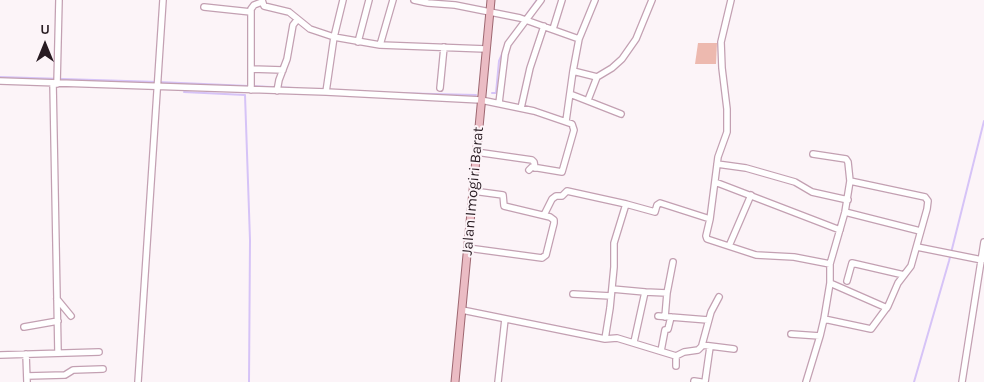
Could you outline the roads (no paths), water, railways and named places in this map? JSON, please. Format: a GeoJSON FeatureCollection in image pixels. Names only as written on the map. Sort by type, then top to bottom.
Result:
{"type":"FeatureCollection","features":[{"type":"Feature","properties":{"kind":"main road","name":"Jalan Imogiri Barat"},"geometry":{"type":"LineString","coordinates":[[455,382],[491,0]]}},
{"type":"Feature","properties":{"kind":"street"},"geometry":{"type":"LineString","coordinates":[[58,352],[56,81],[59,0]]}},
{"type":"Feature","properties":{"kind":"street"},"geometry":{"type":"LineString","coordinates":[[138,382],[162,0]]}},
{"type":"Feature","properties":{"kind":"street"},"geometry":{"type":"LineString","coordinates":[[326,89],[334,37],[343,0]]}},
{"type":"Feature","properties":{"kind":"street"},"geometry":{"type":"LineString","coordinates":[[358,42],[369,0]]}},
{"type":"Feature","properties":{"kind":"street"},"geometry":{"type":"LineString","coordinates":[[380,45],[393,0]]}},
{"type":"Feature","properties":{"kind":"street"},"geometry":{"type":"LineString","coordinates":[[414,0],[455,5],[524,19],[579,39]]}},
{"type":"Feature","properties":{"kind":"street"},"geometry":{"type":"LineString","coordinates":[[499,103],[506,49],[512,36],[524,19],[541,0]]}},
{"type":"Feature","properties":{"kind":"street"},"geometry":{"type":"LineString","coordinates":[[553,30],[562,0]]}},
{"type":"Feature","properties":{"kind":"street"},"geometry":{"type":"LineString","coordinates":[[566,121],[572,71],[579,39],[595,0]]}},
{"type":"Feature","properties":{"kind":"street"},"geometry":{"type":"LineString","coordinates":[[588,100],[597,77],[612,68],[636,39],[652,0]]}},
{"type":"Feature","properties":{"kind":"street"},"geometry":{"type":"LineString","coordinates":[[732,0],[721,42],[727,109],[727,132],[718,157],[706,236],[707,238],[756,255],[794,257],[830,264]]}},
{"type":"Feature","properties":{"kind":"street"},"geometry":{"type":"LineString","coordinates":[[251,87],[251,12],[252,6],[262,1],[264,6],[291,13],[297,20],[315,32],[334,37],[380,45],[486,49]]}},
{"type":"Feature","properties":{"kind":"street"},"geometry":{"type":"LineString","coordinates":[[204,7],[251,12]]}},
{"type":"Feature","properties":{"kind":"street"},"geometry":{"type":"LineString","coordinates":[[277,88],[288,54],[293,24],[297,20]]}},
{"type":"Feature","properties":{"kind":"street"},"geometry":{"type":"LineString","coordinates":[[521,108],[528,74],[544,26]]}},
{"type":"Feature","properties":{"kind":"street"},"geometry":{"type":"LineString","coordinates":[[440,88],[444,47]]}},
{"type":"Feature","properties":{"kind":"street"},"geometry":{"type":"LineString","coordinates":[[251,69],[283,70]]}},
{"type":"Feature","properties":{"kind":"street"},"geometry":{"type":"LineString","coordinates":[[572,71],[597,77]]}},
{"type":"Feature","properties":{"kind":"street"},"geometry":{"type":"LineString","coordinates":[[0,81],[326,89],[481,100],[521,108],[566,121],[572,124],[574,130],[562,172],[532,169],[534,162],[532,160],[476,152]]}},
{"type":"Feature","properties":{"kind":"street"},"geometry":{"type":"LineString","coordinates":[[570,94],[620,114]]}},
{"type":"Feature","properties":{"kind":"street"},"geometry":{"type":"LineString","coordinates":[[806,382],[824,319],[830,284],[830,264],[848,200],[850,181],[846,159],[813,154]]}},
{"type":"Feature","properties":{"kind":"street"},"geometry":{"type":"LineString","coordinates":[[717,164],[746,168],[795,182],[812,192],[848,200]]}},
{"type":"Feature","properties":{"kind":"street"},"geometry":{"type":"LineString","coordinates":[[824,319],[871,329],[887,308],[898,283],[910,266],[927,209],[928,202],[925,198],[850,181]]}},
{"type":"Feature","properties":{"kind":"street"},"geometry":{"type":"LineString","coordinates":[[715,182],[840,230]]}},
{"type":"Feature","properties":{"kind":"street"},"geometry":{"type":"LineString","coordinates":[[468,248],[544,258],[554,220],[504,206],[503,195],[473,191]]}},
{"type":"Feature","properties":{"kind":"street"},"geometry":{"type":"LineString","coordinates":[[544,216],[552,199],[556,196],[562,196],[567,191],[655,212],[657,205],[660,203],[710,219]]}},
{"type":"Feature","properties":{"kind":"street"},"geometry":{"type":"LineString","coordinates":[[729,246],[751,195]]}},
{"type":"Feature","properties":{"kind":"street"},"geometry":{"type":"LineString","coordinates":[[605,339],[612,289],[614,243],[617,227],[626,204]]}},
{"type":"Feature","properties":{"kind":"street"},"geometry":{"type":"LineString","coordinates":[[845,212],[920,231]]}},
{"type":"Feature","properties":{"kind":"street"},"geometry":{"type":"LineString","coordinates":[[962,382],[984,242]]}},
{"type":"Feature","properties":{"kind":"street"},"geometry":{"type":"LineString","coordinates":[[917,247],[982,260]]}},
{"type":"Feature","properties":{"kind":"street"},"geometry":{"type":"LineString","coordinates":[[661,350],[667,330],[665,317],[672,262]]}},
{"type":"Feature","properties":{"kind":"street"},"geometry":{"type":"LineString","coordinates":[[847,281],[852,263],[904,275]]}},
{"type":"Feature","properties":{"kind":"street"},"geometry":{"type":"LineString","coordinates":[[830,284],[887,308]]}},
{"type":"Feature","properties":{"kind":"street"},"geometry":{"type":"LineString","coordinates":[[612,289],[667,293]]}},
{"type":"Feature","properties":{"kind":"street"},"geometry":{"type":"LineString","coordinates":[[634,342],[645,292]]}},
{"type":"Feature","properties":{"kind":"street"},"geometry":{"type":"LineString","coordinates":[[572,294],[611,296]]}},
{"type":"Feature","properties":{"kind":"street"},"geometry":{"type":"LineString","coordinates":[[462,310],[605,339],[617,338],[676,356],[684,352],[698,350],[702,346],[708,320],[719,297]]}},
{"type":"Feature","properties":{"kind":"street"},"geometry":{"type":"LineString","coordinates":[[57,299],[72,316]]}},
{"type":"Feature","properties":{"kind":"street"},"geometry":{"type":"LineString","coordinates":[[665,317],[708,320]]}},
{"type":"Feature","properties":{"kind":"street"},"geometry":{"type":"LineString","coordinates":[[498,382],[506,319]]}},
{"type":"Feature","properties":{"kind":"street"},"geometry":{"type":"LineString","coordinates":[[24,327],[58,321]]}},
{"type":"Feature","properties":{"kind":"street"},"geometry":{"type":"LineString","coordinates":[[791,334],[820,336]]}},
{"type":"Feature","properties":{"kind":"street"},"geometry":{"type":"LineString","coordinates":[[702,346],[734,349]]}},
{"type":"Feature","properties":{"kind":"street"},"geometry":{"type":"LineString","coordinates":[[705,382],[710,347]]}},
{"type":"Feature","properties":{"kind":"street"},"geometry":{"type":"LineString","coordinates":[[0,355],[99,352]]}},
{"type":"Feature","properties":{"kind":"street"},"geometry":{"type":"LineString","coordinates":[[26,354],[27,379],[65,375],[73,370],[103,369]]}},
{"type":"Feature","properties":{"kind":"street"},"geometry":{"type":"LineString","coordinates":[[676,356],[676,366]]}},
{"type":"Feature","properties":{"kind":"waterway"},"geometry":{"type":"LineString","coordinates":[[524,18],[537,0]]}},
{"type":"Feature","properties":{"kind":"waterway"},"geometry":{"type":"LineString","coordinates":[[492,93],[496,93],[499,61],[503,52]]}},
{"type":"Feature","properties":{"kind":"waterway"},"geometry":{"type":"LineString","coordinates":[[0,77],[294,88]]}},
{"type":"Feature","properties":{"kind":"waterway"},"geometry":{"type":"LineString","coordinates":[[184,92],[245,95],[250,240],[249,382]]}},
{"type":"Feature","properties":{"kind":"waterway"},"geometry":{"type":"LineString","coordinates":[[391,93],[476,95]]}},
{"type":"Feature","properties":{"kind":"waterway"},"geometry":{"type":"LineString","coordinates":[[914,382],[949,261],[984,121]]}}]}
